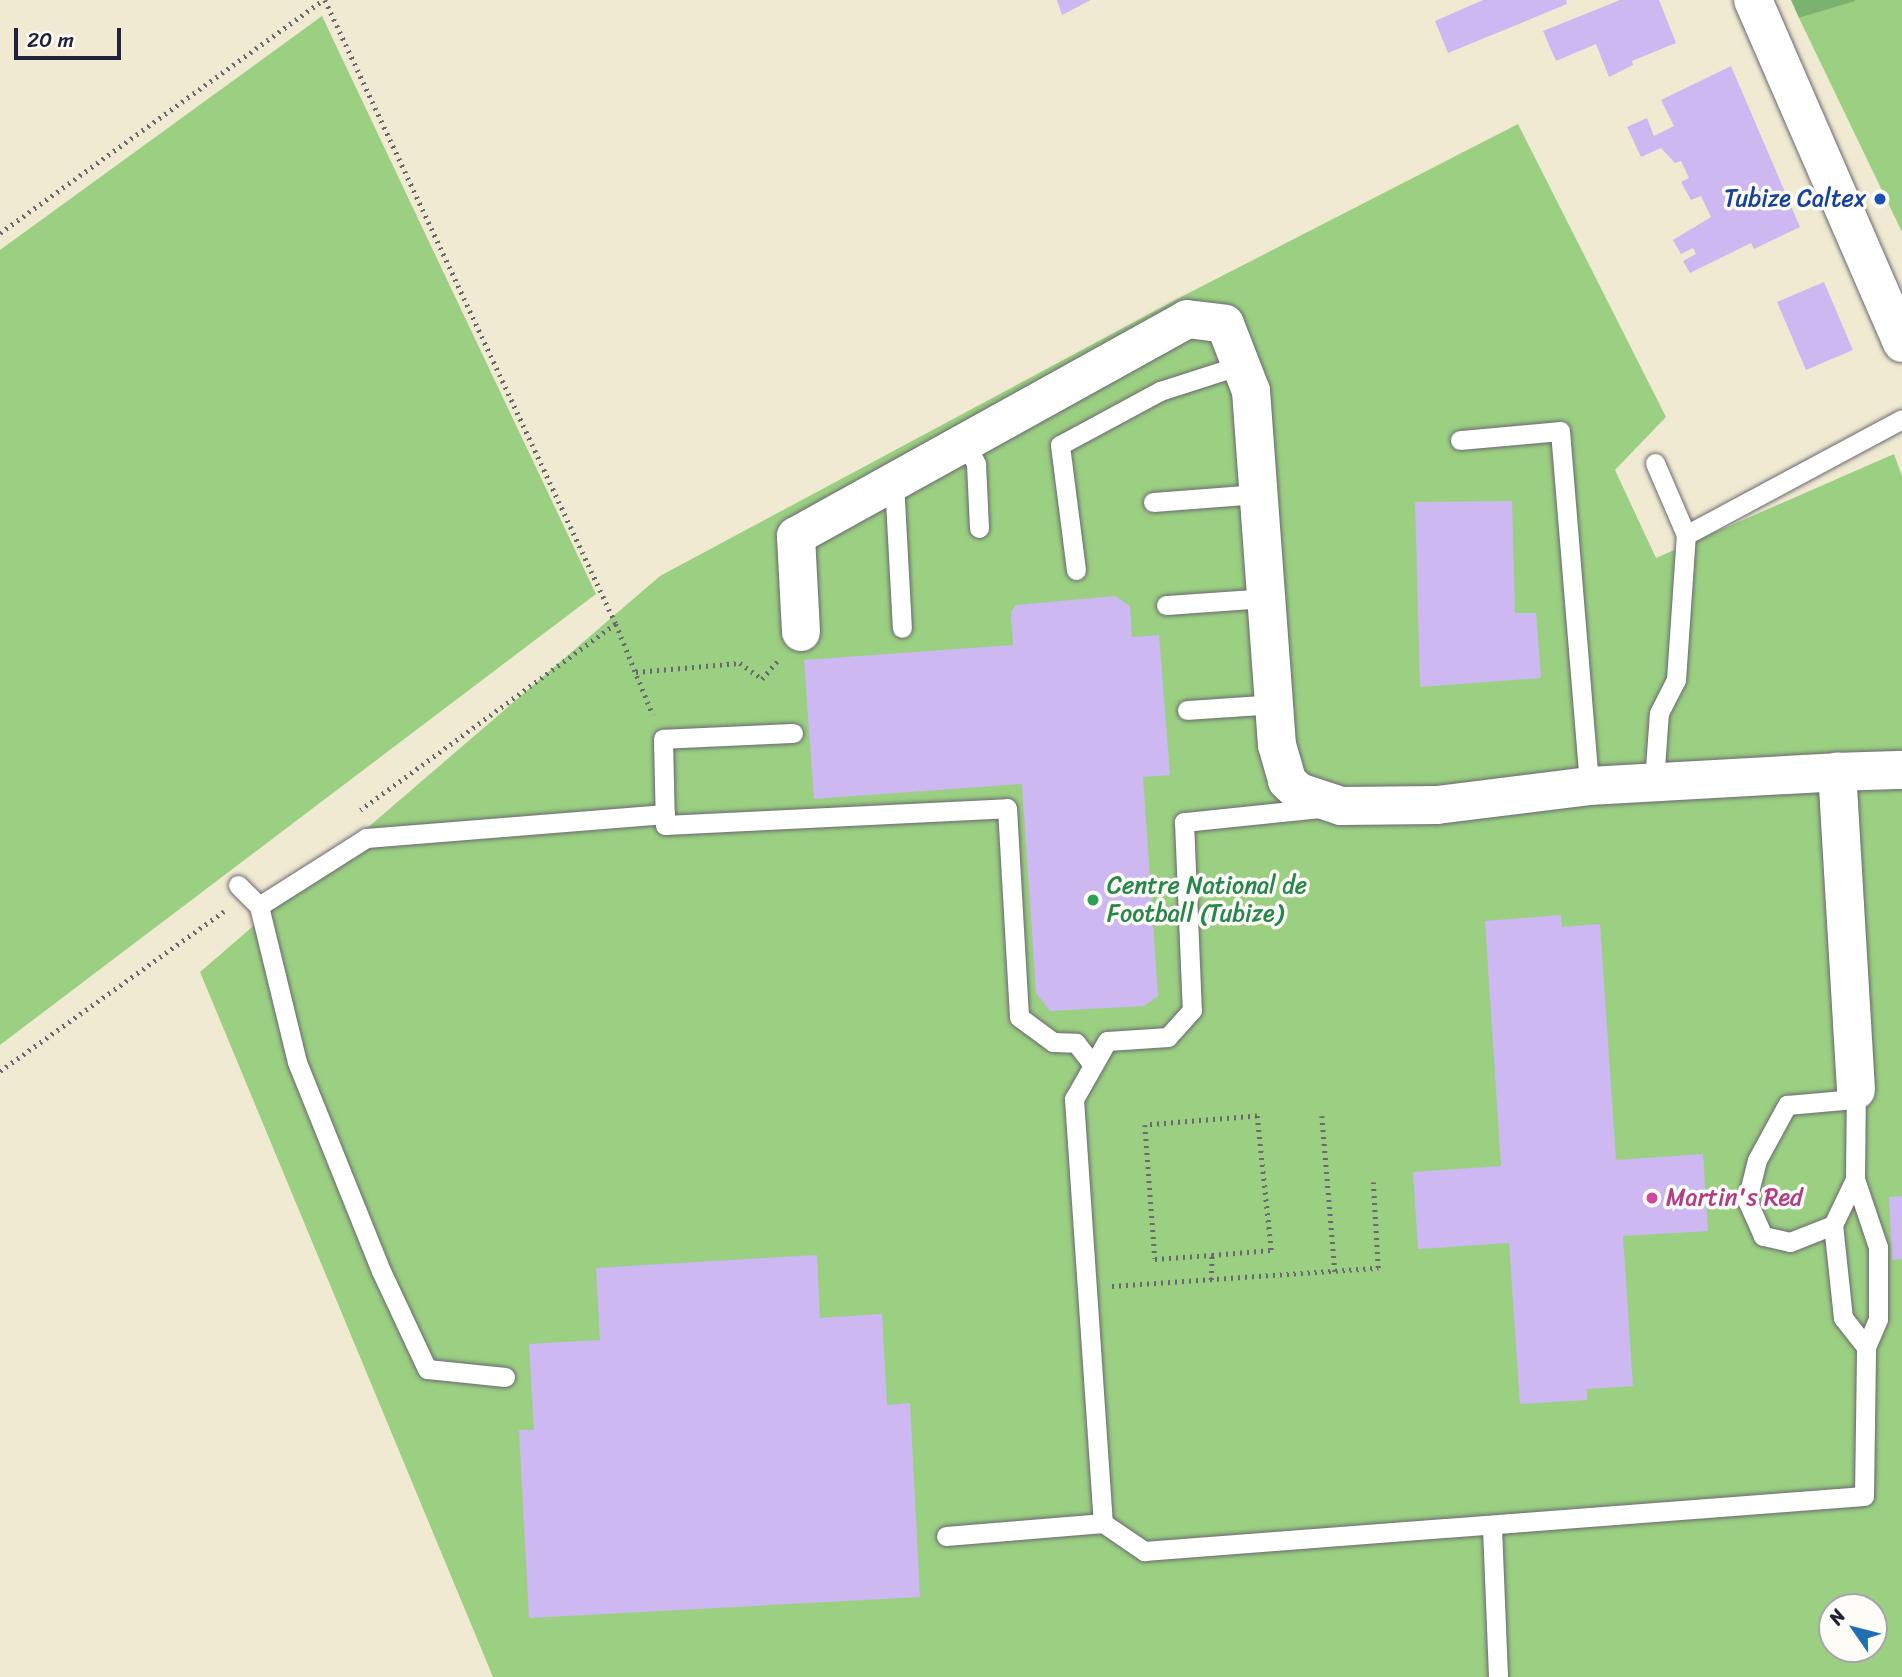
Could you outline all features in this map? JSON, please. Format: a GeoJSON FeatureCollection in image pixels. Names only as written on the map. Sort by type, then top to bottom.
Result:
{"type":"FeatureCollection","features":[{"type":"Feature","properties":{"kind":"street"},"geometry":{"type":"LineString","coordinates":[[1756,6],[1902,343]]}},
{"type":"Feature","properties":{"kind":"street"},"geometry":{"type":"LineString","coordinates":[[801,632],[796,536],[1187,319],[1225,324],[1251,391],[1277,745],[1287,781],[1299,792],[1341,806],[1437,805],[1589,786],[1902,770]]}},
{"type":"Feature","properties":{"kind":"street"},"geometry":{"type":"LineString","coordinates":[[1837,772],[1855,1095]]}},
{"type":"Feature","properties":{"kind":"lane"},"geometry":{"type":"LineString","coordinates":[[1076,570],[1060,445],[1160,391],[1241,365]]}},
{"type":"Feature","properties":{"kind":"lane"},"geometry":{"type":"LineString","coordinates":[[1686,535],[1902,419]]}},
{"type":"Feature","properties":{"kind":"lane"},"geometry":{"type":"LineString","coordinates":[[1460,440],[1560,430],[1589,786]]}},
{"type":"Feature","properties":{"kind":"lane"},"geometry":{"type":"LineString","coordinates":[[965,442],[976,464],[979,528]]}},
{"type":"Feature","properties":{"kind":"lane"},"geometry":{"type":"LineString","coordinates":[[1654,782],[1659,713],[1676,680],[1686,535],[1655,463]]}},
{"type":"Feature","properties":{"kind":"lane"},"geometry":{"type":"LineString","coordinates":[[894,482],[902,628]]}},
{"type":"Feature","properties":{"kind":"lane"},"geometry":{"type":"LineString","coordinates":[[1153,502],[1258,494]]}},
{"type":"Feature","properties":{"kind":"lane"},"geometry":{"type":"LineString","coordinates":[[1166,605],[1266,598]]}},
{"type":"Feature","properties":{"kind":"lane"},"geometry":{"type":"LineString","coordinates":[[1187,710],[1275,704]]}},
{"type":"Feature","properties":{"kind":"lane"},"geometry":{"type":"LineString","coordinates":[[793,733],[663,739],[665,825],[1007,808],[1019,1017],[1053,1042],[1076,1043],[1093,1065]]}},
{"type":"Feature","properties":{"kind":"lane"},"geometry":{"type":"LineString","coordinates":[[1103,1523],[1074,1099],[1107,1041],[1168,1037],[1192,1010],[1184,822],[1341,806]]}},
{"type":"Feature","properties":{"kind":"lane"},"geometry":{"type":"LineString","coordinates":[[505,1377],[427,1369],[381,1271],[297,1062],[248,895],[366,838],[665,814]]}},
{"type":"Feature","properties":{"kind":"lane"},"geometry":{"type":"LineString","coordinates":[[946,1536],[1103,1523],[1144,1551],[1492,1527],[1864,1496],[1866,1347],[1878,1319],[1878,1247],[1855,1179],[1855,1095],[1787,1105],[1757,1160],[1747,1200],[1763,1236],[1790,1242],[1833,1225]]}},
{"type":"Feature","properties":{"kind":"lane"},"geometry":{"type":"LineString","coordinates":[[1855,1179],[1833,1225],[1843,1318],[1866,1347]]}},
{"type":"Feature","properties":{"kind":"lane"},"geometry":{"type":"LineString","coordinates":[[1492,1527],[1498,1677]]}},
{"type":"Feature","properties":{"kind":"path"},"geometry":{"type":"LineString","coordinates":[[0,233],[324,0],[616,624],[663,739]]}},
{"type":"Feature","properties":{"kind":"path"},"geometry":{"type":"LineString","coordinates":[[359,812],[616,624]]}},
{"type":"Feature","properties":{"kind":"path"},"geometry":{"type":"LineString","coordinates":[[636,672],[740,663],[762,679],[801,632]]}},
{"type":"Feature","properties":{"kind":"path"},"geometry":{"type":"LineString","coordinates":[[0,1071],[248,895]]}},
{"type":"Feature","properties":{"kind":"path"},"geometry":{"type":"LineString","coordinates":[[1257,1116],[1271,1250],[1212,1255],[1155,1259],[1145,1125],[1257,1116]]}},
{"type":"Feature","properties":{"kind":"path"},"geometry":{"type":"LineString","coordinates":[[1322,1116],[1335,1271]]}},
{"type":"Feature","properties":{"kind":"path"},"geometry":{"type":"LineString","coordinates":[[1087,1288],[1378,1268],[1373,1182]]}},
{"type":"Feature","properties":{"kind":"path"},"geometry":{"type":"LineString","coordinates":[[1211,1280],[1212,1255]]}},
{"type":"Feature","properties":{"kind":"green space"},"geometry":{"type":"Polygon","coordinates":[[[1791,0],[1855,0],[1855,1],[1799,18],[1791,0]]]}},
{"type":"Feature","properties":{"kind":"green space"},"geometry":{"type":"Polygon","coordinates":[[[1855,0],[1902,0],[1902,232],[1799,18],[1855,0]]]}},
{"type":"Feature","properties":{"kind":"green space"},"geometry":{"type":"Polygon","coordinates":[[[322,16],[596,594],[0,1045],[0,250],[322,16]]]}},
{"type":"Feature","properties":{"kind":"green space","name":"Centre National de Football (Tubize)"},"geometry":{"type":"Polygon","coordinates":[[[1518,124],[1666,417],[1615,470],[1656,558],[1894,454],[1902,476],[1902,1677],[493,1677],[200,972],[660,576],[1177,299],[1518,124]]]}},
{"type":"Feature","properties":{"kind":"building"},"geometry":{"type":"Polygon","coordinates":[[[1057,0],[1091,0],[1062,15],[1057,0]]]}},
{"type":"Feature","properties":{"kind":"building"},"geometry":{"type":"Polygon","coordinates":[[[1483,0],[1566,0],[1567,4],[1448,53],[1435,21],[1483,0]]]}},
{"type":"Feature","properties":{"kind":"building"},"geometry":{"type":"Polygon","coordinates":[[[1620,0],[1659,0],[1676,43],[1632,61],[1633,65],[1609,77],[1596,44],[1556,61],[1543,31],[1620,0]]]}},
{"type":"Feature","properties":{"kind":"building"},"geometry":{"type":"Polygon","coordinates":[[[1731,66],[1800,227],[1754,249],[1751,243],[1690,273],[1683,261],[1696,254],[1693,248],[1681,254],[1673,240],[1711,217],[1701,196],[1691,200],[1681,182],[1689,178],[1681,161],[1675,163],[1661,148],[1641,157],[1627,127],[1647,118],[1654,136],[1674,126],[1661,100],[1731,66]]]}},
{"type":"Feature","properties":{"kind":"building"},"geometry":{"type":"Polygon","coordinates":[[[1824,282],[1853,350],[1806,370],[1777,302],[1824,282]]]}},
{"type":"Feature","properties":{"kind":"building"},"geometry":{"type":"Polygon","coordinates":[[[1512,501],[1515,613],[1536,613],[1541,678],[1420,687],[1415,502],[1512,501]]]}},
{"type":"Feature","properties":{"kind":"building"},"geometry":{"type":"Polygon","coordinates":[[[1115,596],[1130,606],[1132,637],[1159,635],[1170,775],[1143,777],[1158,996],[1144,1006],[1050,1011],[1036,993],[1022,784],[814,799],[804,660],[1013,645],[1011,613],[1016,605],[1115,596]]]}},
{"type":"Feature","properties":{"kind":"building"},"geometry":{"type":"Polygon","coordinates":[[[1561,915],[1562,927],[1600,924],[1616,1160],[1703,1154],[1708,1231],[1623,1236],[1633,1386],[1587,1389],[1587,1400],[1520,1404],[1509,1243],[1418,1249],[1413,1172],[1501,1166],[1485,921],[1561,915]]]}},
{"type":"Feature","properties":{"kind":"building"},"geometry":{"type":"Polygon","coordinates":[[[1902,1196],[1902,1259],[1892,1260],[1889,1197],[1902,1196]]]}},
{"type":"Feature","properties":{"kind":"building"},"geometry":{"type":"Polygon","coordinates":[[[817,1255],[820,1318],[882,1314],[887,1405],[910,1403],[920,1597],[529,1618],[519,1430],[534,1430],[529,1344],[600,1340],[596,1268],[817,1255]]]}},
{"type":"Feature","properties":{"kind":"place","name":"Tubize Caltex"},"geometry":{"type":"Point","coordinates":[1880,199]}},
{"type":"Feature","properties":{"kind":"place","name":"Centre National de Football (Tubize)"},"geometry":{"type":"Point","coordinates":[1093,900]}},
{"type":"Feature","properties":{"kind":"place","name":"Martin's Red"},"geometry":{"type":"Point","coordinates":[1652,1198]}}]}
